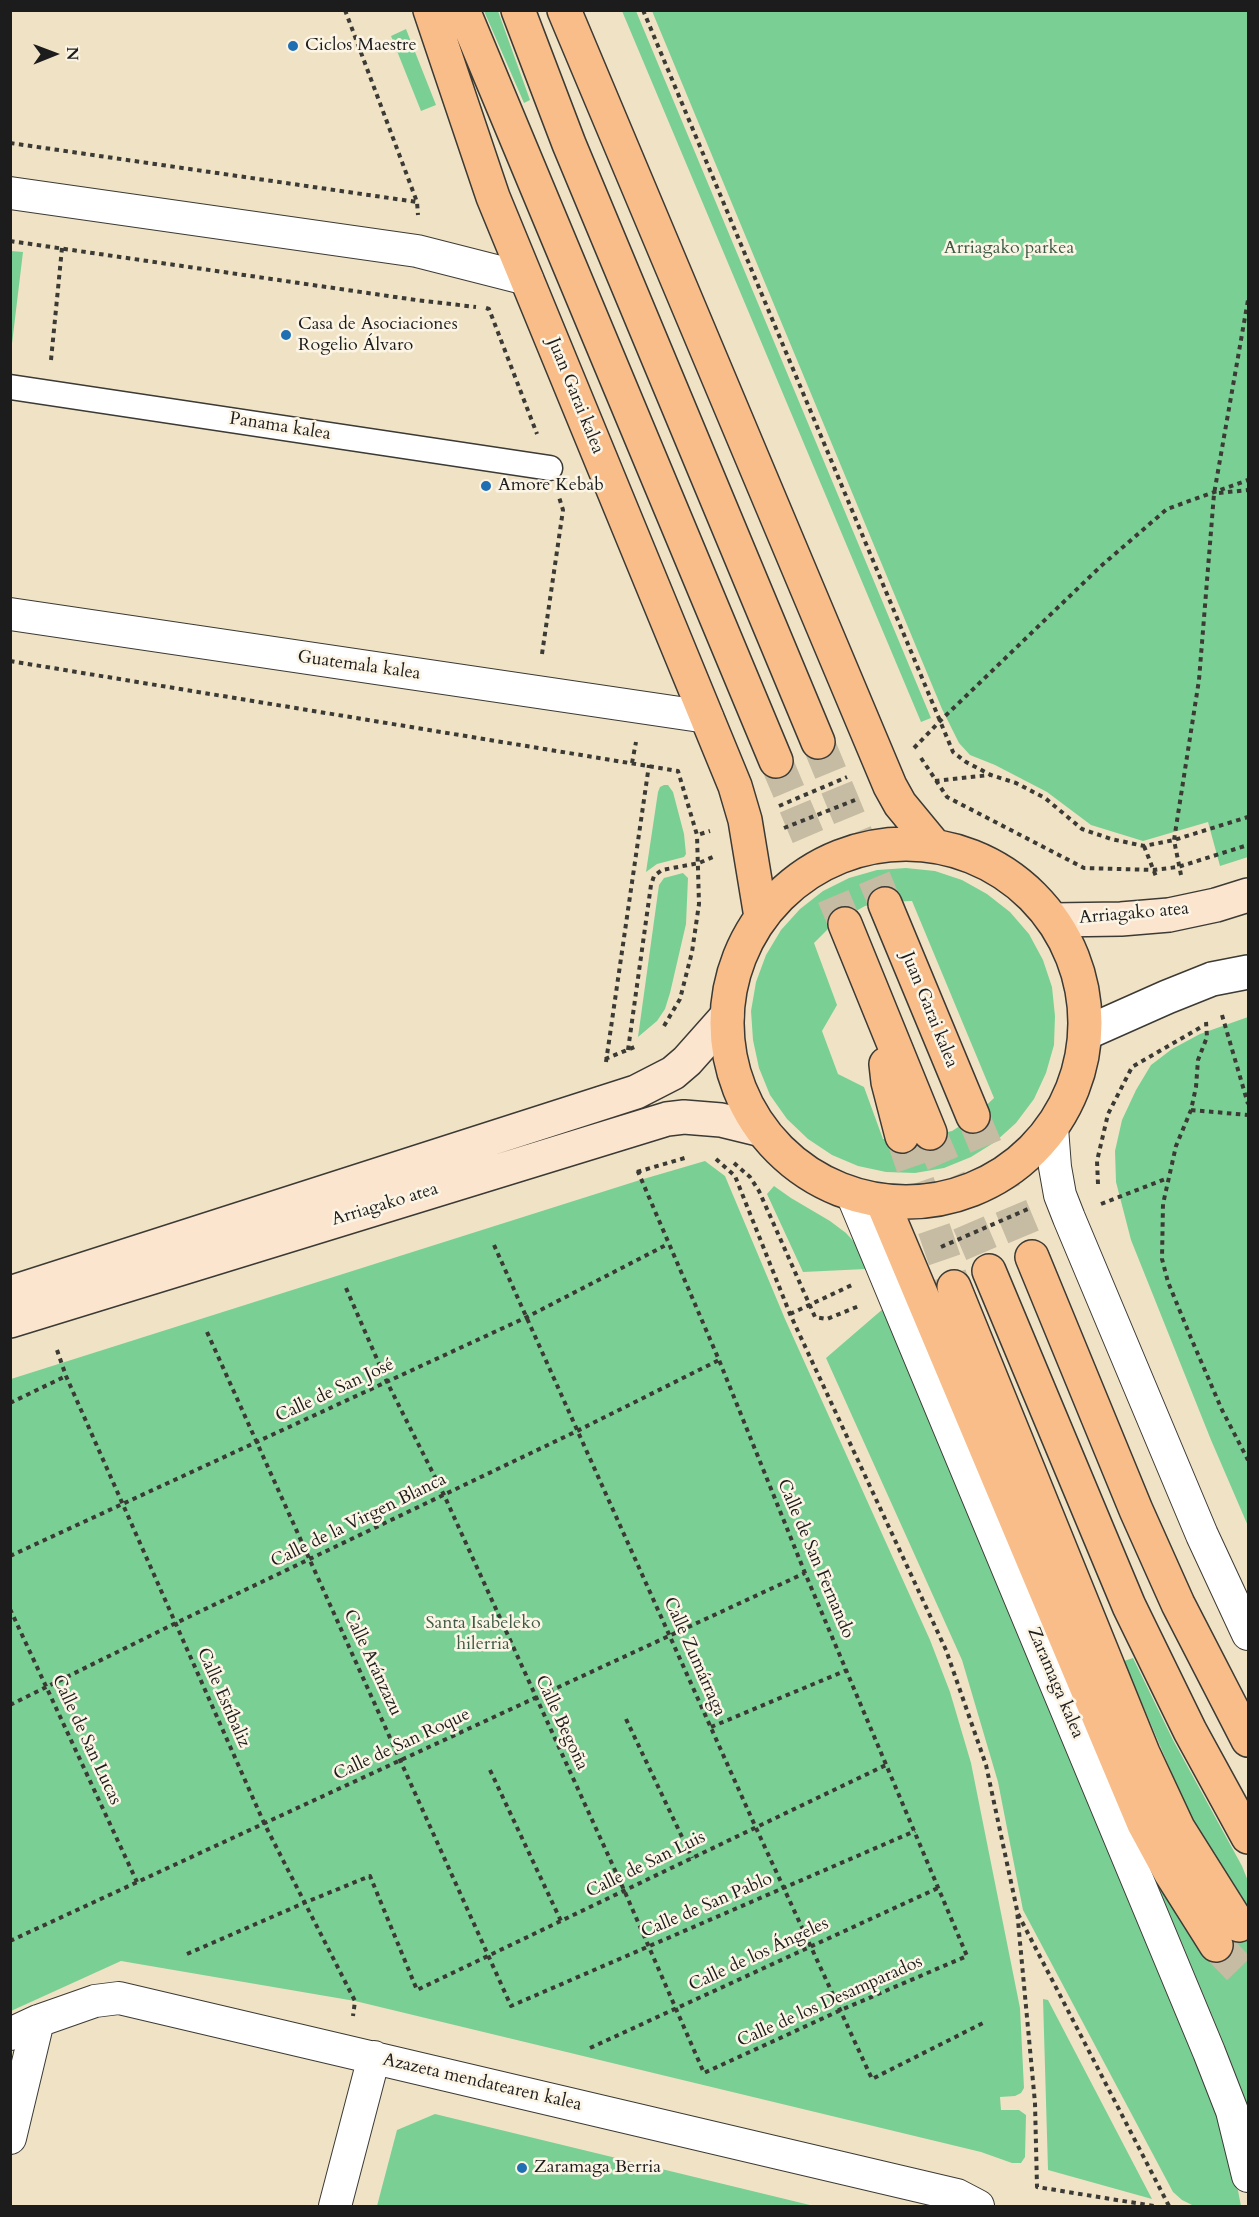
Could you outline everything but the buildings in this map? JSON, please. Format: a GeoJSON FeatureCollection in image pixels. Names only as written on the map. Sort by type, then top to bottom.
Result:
{"type":"FeatureCollection","features":[{"type":"Feature","properties":{"kind":"main road","name":"Juan Garai kalea"},"geometry":{"type":"LineString","coordinates":[[430,10],[493,197],[735,786],[745,820],[761,917]]}},
{"type":"Feature","properties":{"kind":"main road"},"geometry":{"type":"LineString","coordinates":[[463,10],[776,761]]}},
{"type":"Feature","properties":{"kind":"main road"},"geometry":{"type":"LineString","coordinates":[[518,10],[573,154],[818,742]]}},
{"type":"Feature","properties":{"kind":"main road"},"geometry":{"type":"LineString","coordinates":[[564,10],[890,786],[900,804],[933,844]]}},
{"type":"Feature","properties":{"kind":"main road"},"geometry":{"type":"LineString","coordinates":[[884,843],[933,844],[979,858],[1021,883],[1054,920],[1079,974],[1086,1034],[1080,1067],[1070,1098],[1052,1128],[1019,1163],[977,1188],[931,1201],[867,1198],[826,1184],[802,1169],[762,1130],[746,1104],[735,1076],[728,1046],[729,994],[740,954],[761,917],[795,881],[837,856],[884,843]]}},
{"type":"Feature","properties":{"kind":"main road","name":"Arriagako atea"},"geometry":{"type":"LineString","coordinates":[[1054,920],[1121,919],[1180,913],[1248,895]]}},
{"type":"Feature","properties":{"kind":"main road","name":"Juan Garai kalea"},"geometry":{"type":"LineString","coordinates":[[885,904],[973,1116]]}},
{"type":"Feature","properties":{"kind":"main road"},"geometry":{"type":"LineString","coordinates":[[844,924],[879,1009],[888,1082],[916,1134]]}},
{"type":"Feature","properties":{"kind":"main road","name":"Arriagako atea"},"geometry":{"type":"LineString","coordinates":[[10,1293],[636,1092],[673,1074],[727,1016]]}},
{"type":"Feature","properties":{"kind":"main road","name":"Arriagako atea"},"geometry":{"type":"LineString","coordinates":[[10,1321],[667,1119],[684,1117],[721,1120],[762,1130]]}},
{"type":"Feature","properties":{"kind":"main road","name":"Zaramaga kalea"},"geometry":{"type":"LineString","coordinates":[[867,1198],[1144,1824],[1170,1872],[1228,1935],[1148,1764],[954,1287]]}},
{"type":"Feature","properties":{"kind":"main road"},"geometry":{"type":"LineString","coordinates":[[1032,1257],[1136,1510],[1178,1604],[1248,1740]]}},
{"type":"Feature","properties":{"kind":"main road"},"geometry":{"type":"LineString","coordinates":[[989,1272],[1129,1606],[1190,1731],[1248,1837]]}},
{"type":"Feature","properties":{"kind":"street"},"geometry":{"type":"LineString","coordinates":[[10,193],[417,251],[527,279]]}},
{"type":"Feature","properties":{"kind":"street","name":"Panama kalea"},"geometry":{"type":"LineString","coordinates":[[10,387],[550,468]]}},
{"type":"Feature","properties":{"kind":"street","name":"Guatemala kalea"},"geometry":{"type":"LineString","coordinates":[[10,614],[707,717]]}},
{"type":"Feature","properties":{"kind":"street"},"geometry":{"type":"LineString","coordinates":[[1086,1034],[1193,987],[1248,972]]}},
{"type":"Feature","properties":{"kind":"street"},"geometry":{"type":"LineString","coordinates":[[1052,1128],[1060,1195],[1202,1535],[1248,1634]]}},
{"type":"Feature","properties":{"kind":"street","name":"Zaramaga kalea"},"geometry":{"type":"LineString","coordinates":[[867,1198],[1232,2110],[1248,2176]]}},
{"type":"Feature","properties":{"kind":"street","name":"Azazeta mendatearen kalea"},"geometry":{"type":"LineString","coordinates":[[24,2027],[95,2001],[119,1998],[374,2057],[968,2201]]}},
{"type":"Feature","properties":{"kind":"street"},"geometry":{"type":"LineString","coordinates":[[10,2138],[24,2027]]}},
{"type":"Feature","properties":{"kind":"street"},"geometry":{"type":"LineString","coordinates":[[335,2206],[374,2057]]}},
{"type":"Feature","properties":{"kind":"path"},"geometry":{"type":"LineString","coordinates":[[345,10],[417,202],[416,300]]}},
{"type":"Feature","properties":{"kind":"path"},"geometry":{"type":"LineString","coordinates":[[643,10],[953,752],[966,762],[1045,798],[1082,829],[1111,839],[1144,846],[1174,840],[1248,817]]}},
{"type":"Feature","properties":{"kind":"path"},"geometry":{"type":"LineString","coordinates":[[10,143],[417,202]]}},
{"type":"Feature","properties":{"kind":"path"},"geometry":{"type":"LineString","coordinates":[[10,241],[489,309]]}},
{"type":"Feature","properties":{"kind":"path"},"geometry":{"type":"LineString","coordinates":[[47,392],[62,248]]}},
{"type":"Feature","properties":{"kind":"path"},"geometry":{"type":"LineString","coordinates":[[1180,913],[1174,840],[1199,680],[1214,494],[1248,300]]}},
{"type":"Feature","properties":{"kind":"path"},"geometry":{"type":"LineString","coordinates":[[1214,494],[1248,480]]}},
{"type":"Feature","properties":{"kind":"path"},"geometry":{"type":"LineString","coordinates":[[1214,494],[1248,490]]}},
{"type":"Feature","properties":{"kind":"path"},"geometry":{"type":"LineString","coordinates":[[910,737],[947,797],[1084,868],[1153,870],[1178,867],[1248,845]]}},
{"type":"Feature","properties":{"kind":"path"},"geometry":{"type":"LineString","coordinates":[[643,1043],[605,1059],[649,765]]}},
{"type":"Feature","properties":{"kind":"path"},"geometry":{"type":"LineString","coordinates":[[658,1032],[680,999],[692,952],[699,904],[697,835]]}},
{"type":"Feature","properties":{"kind":"path"},"geometry":{"type":"LineString","coordinates":[[1144,846],[1153,870],[1180,913]]}},
{"type":"Feature","properties":{"kind":"path"},"geometry":{"type":"LineString","coordinates":[[1193,987],[1207,1024],[1207,1037],[1198,1060],[1191,1110],[1176,1146],[1164,1195],[1162,1259],[1168,1282],[1191,1338],[1222,1410],[1248,1460]]}},
{"type":"Feature","properties":{"kind":"path"},"geometry":{"type":"LineString","coordinates":[[1106,1213],[1100,1192],[1097,1161],[1108,1114],[1132,1067],[1207,1024],[1221,1010],[1248,1104]]}},
{"type":"Feature","properties":{"kind":"path"},"geometry":{"type":"LineString","coordinates":[[1191,1110],[1248,1115]]}},
{"type":"Feature","properties":{"kind":"path"},"geometry":{"type":"LineString","coordinates":[[715,1153],[724,1158]]}},
{"type":"Feature","properties":{"kind":"path","name":"Calle de San Fernando"},"geometry":{"type":"LineString","coordinates":[[694,1156],[637,1172],[719,1360],[805,1573],[967,1956]]}},
{"type":"Feature","properties":{"kind":"path"},"geometry":{"type":"LineString","coordinates":[[709,1157],[716,1159],[735,1176],[790,1314],[946,1650],[986,1765],[1017,1910],[1035,2103],[1037,2187],[1154,2206]]}},
{"type":"Feature","properties":{"kind":"path"},"geometry":{"type":"LineString","coordinates":[[733,1162],[750,1177],[759,1191],[815,1317]]}},
{"type":"Feature","properties":{"kind":"path","name":"Calle de San José"},"geometry":{"type":"LineString","coordinates":[[10,1556],[527,1317],[668,1244]]}},
{"type":"Feature","properties":{"kind":"path","name":"Calle Zumárraga"},"geometry":{"type":"LineString","coordinates":[[494,1245],[756,1828],[872,2079],[983,2023]]}},
{"type":"Feature","properties":{"kind":"path","name":"Calle Begoña"},"geometry":{"type":"LineString","coordinates":[[346,1288],[387,1382],[444,1495],[624,1890],[704,2073]]}},
{"type":"Feature","properties":{"kind":"path","name":"Calle Aránzazu"},"geometry":{"type":"LineString","coordinates":[[207,1332],[511,2006]]}},
{"type":"Feature","properties":{"kind":"path","name":"Calle Estíbaliz"},"geometry":{"type":"LineString","coordinates":[[57,1350],[66,1376],[264,1823],[355,2001],[353,2019]]}},
{"type":"Feature","properties":{"kind":"path","name":"Calle de la Virgen Blanca"},"geometry":{"type":"LineString","coordinates":[[10,1705],[578,1431],[719,1360]]}},
{"type":"Feature","properties":{"kind":"path"},"geometry":{"type":"LineString","coordinates":[[10,1403],[66,1376]]}},
{"type":"Feature","properties":{"kind":"path","name":"Calle de San Roque"},"geometry":{"type":"LineString","coordinates":[[10,1941],[805,1573]]}},
{"type":"Feature","properties":{"kind":"path","name":"Calle de San Lucas"},"geometry":{"type":"LineString","coordinates":[[10,1609],[137,1882]]}},
{"type":"Feature","properties":{"kind":"path"},"geometry":{"type":"LineString","coordinates":[[711,1727],[847,1671]]}},
{"type":"Feature","properties":{"kind":"path"},"geometry":{"type":"LineString","coordinates":[[626,1719],[692,1858]]}},
{"type":"Feature","properties":{"kind":"path","name":"Calle de San Luis"},"geometry":{"type":"LineString","coordinates":[[304,1903],[370,1876],[417,1990],[886,1765]]}},
{"type":"Feature","properties":{"kind":"path"},"geometry":{"type":"LineString","coordinates":[[490,1770],[561,1921]]}},
{"type":"Feature","properties":{"kind":"path","name":"Calle de San Pablo"},"geometry":{"type":"LineString","coordinates":[[511,2006],[915,1831]]}},
{"type":"Feature","properties":{"kind":"path","name":"Calle de los Ángeles"},"geometry":{"type":"LineString","coordinates":[[590,2048],[939,1888]]}},
{"type":"Feature","properties":{"kind":"path"},"geometry":{"type":"LineString","coordinates":[[187,1954],[304,1903]]}},
{"type":"Feature","properties":{"kind":"path"},"geometry":{"type":"LineString","coordinates":[[1017,1910],[1169,2206]]}},
{"type":"Feature","properties":{"kind":"path","name":"Calle de los Desamparados"},"geometry":{"type":"LineString","coordinates":[[704,2073],[841,2010],[967,1956]]}},
{"type":"Feature","properties":{"kind":"green space"},"geometry":{"type":"Polygon","coordinates":[[[484,11],[498,11],[530,100],[524,103],[484,11]]]}},
{"type":"Feature","properties":{"kind":"green space"},"geometry":{"type":"Polygon","coordinates":[[[622,11],[636,11],[931,718],[921,722],[622,11]]]}},
{"type":"Feature","properties":{"kind":"green space","name":"Arriagako parkea"},"geometry":{"type":"Polygon","coordinates":[[[652,11],[1248,11],[1248,857],[1220,866],[1208,822],[1143,841],[1091,825],[1047,792],[995,765],[970,755],[959,743],[942,709],[652,11]]]}},
{"type":"Feature","properties":{"kind":"green space"},"geometry":{"type":"Polygon","coordinates":[[[406,29],[436,105],[421,111],[391,36],[406,29]]]}},
{"type":"Feature","properties":{"kind":"green space"},"geometry":{"type":"Polygon","coordinates":[[[10,251],[23,252],[11,352],[10,251]]]}},
{"type":"Feature","properties":{"kind":"green space"},"geometry":{"type":"Polygon","coordinates":[[[664,785],[668,785],[673,792],[684,834],[686,854],[684,857],[657,864],[646,872],[658,792],[664,785]]]}},
{"type":"Feature","properties":{"kind":"green space"},"geometry":{"type":"Polygon","coordinates":[[[906,868],[935,871],[962,880],[987,894],[1010,912],[1029,934],[1043,960],[1052,987],[1055,1016],[1054,1045],[1046,1073],[1034,1099],[1016,1123],[995,1142],[971,1157],[944,1168],[915,1173],[886,1172],[858,1166],[832,1155],[808,1139],[787,1119],[770,1095],[759,1068],[753,1040],[751,1011],[756,982],[766,955],[781,930],[800,909],[823,891],[849,878],[877,870],[906,868]],[[912,901],[865,906],[833,924],[814,943],[837,1005],[822,1031],[838,1074],[864,1087],[883,1139],[913,1140],[952,1131],[974,1117],[994,1098],[912,901]]]}},
{"type":"Feature","properties":{"kind":"green space"},"geometry":{"type":"Polygon","coordinates":[[[683,873],[688,878],[686,924],[670,993],[665,1009],[657,1021],[638,1037],[659,885],[664,878],[683,873]]]}},
{"type":"Feature","properties":{"kind":"green space"},"geometry":{"type":"Polygon","coordinates":[[[1248,1017],[1248,1526],[1131,1240],[1116,1182],[1115,1151],[1122,1120],[1151,1065],[1172,1049],[1200,1034],[1248,1017]]]}},
{"type":"Feature","properties":{"kind":"green space","name":"Santa Isabeleko hilerria"},"geometry":{"type":"Polygon","coordinates":[[[705,1161],[725,1176],[785,1319],[930,1640],[950,1692],[971,1763],[1020,2008],[1024,2088],[1015,2096],[1000,2097],[1001,2110],[1019,2110],[1026,2115],[1025,2157],[1021,2163],[1012,2163],[981,2152],[355,2001],[121,1961],[11,2011],[11,1379],[705,1161]]]}},
{"type":"Feature","properties":{"kind":"green space"},"geometry":{"type":"Polygon","coordinates":[[[774,1186],[846,1233],[855,1243],[867,1264],[866,1269],[803,1272],[767,1194],[774,1186]]]}},
{"type":"Feature","properties":{"kind":"green space"},"geometry":{"type":"Polygon","coordinates":[[[884,1308],[1204,2077],[1233,2165],[1241,2206],[1194,2206],[1173,2192],[1023,1910],[998,1782],[962,1660],[826,1358],[884,1308]]]}},
{"type":"Feature","properties":{"kind":"green space"},"geometry":{"type":"Polygon","coordinates":[[[1133,1658],[1173,1740],[1242,1866],[1248,1881],[1248,1910],[1207,1848],[1187,1809],[1124,1661],[1133,1658]]]}},
{"type":"Feature","properties":{"kind":"green space"},"geometry":{"type":"Polygon","coordinates":[[[1146,1863],[1173,1908],[1209,1958],[1248,1925],[1248,2132],[1146,1863]]]}},
{"type":"Feature","properties":{"kind":"green space"},"geometry":{"type":"Polygon","coordinates":[[[1043,1999],[1048,2000],[1152,2199],[1048,2170],[1043,1999]]]}},
{"type":"Feature","properties":{"kind":"green space","name":"Zaramaga Berria"},"geometry":{"type":"Polygon","coordinates":[[[435,2114],[814,2206],[377,2206],[397,2130],[435,2114]]]}},
{"type":"Feature","properties":{"kind":"tunnel"},"geometry":{"type":"LineString","coordinates":[[818,742],[885,904]]}},
{"type":"Feature","properties":{"kind":"tunnel"},"geometry":{"type":"LineString","coordinates":[[776,761],[845,924]]}},
{"type":"Feature","properties":{"kind":"tunnel"},"geometry":{"type":"LineString","coordinates":[[973,1116],[1032,1257]]}},
{"type":"Feature","properties":{"kind":"tunnel"},"geometry":{"type":"LineString","coordinates":[[930,1133],[989,1271]]}},
{"type":"Feature","properties":{"kind":"tunnel"},"geometry":{"type":"LineString","coordinates":[[902,1136],[954,1287]]}},
{"type":"Feature","properties":{"kind":"tunnel"},"geometry":{"type":"LineString","coordinates":[[1216,1945],[1248,1978]]}},
{"type":"Feature","properties":{"kind":"place","name":"Ciclos Maestre"},"geometry":{"type":"Point","coordinates":[293,46]}},
{"type":"Feature","properties":{"kind":"place","name":"Casa de Asociaciones Rogelio Álvaro"},"geometry":{"type":"Point","coordinates":[286,335]}},
{"type":"Feature","properties":{"kind":"place","name":"Amore Kebab"},"geometry":{"type":"Point","coordinates":[486,486]}},
{"type":"Feature","properties":{"kind":"place","name":"Zaramaga Berria"},"geometry":{"type":"Point","coordinates":[522,2168]}}]}
